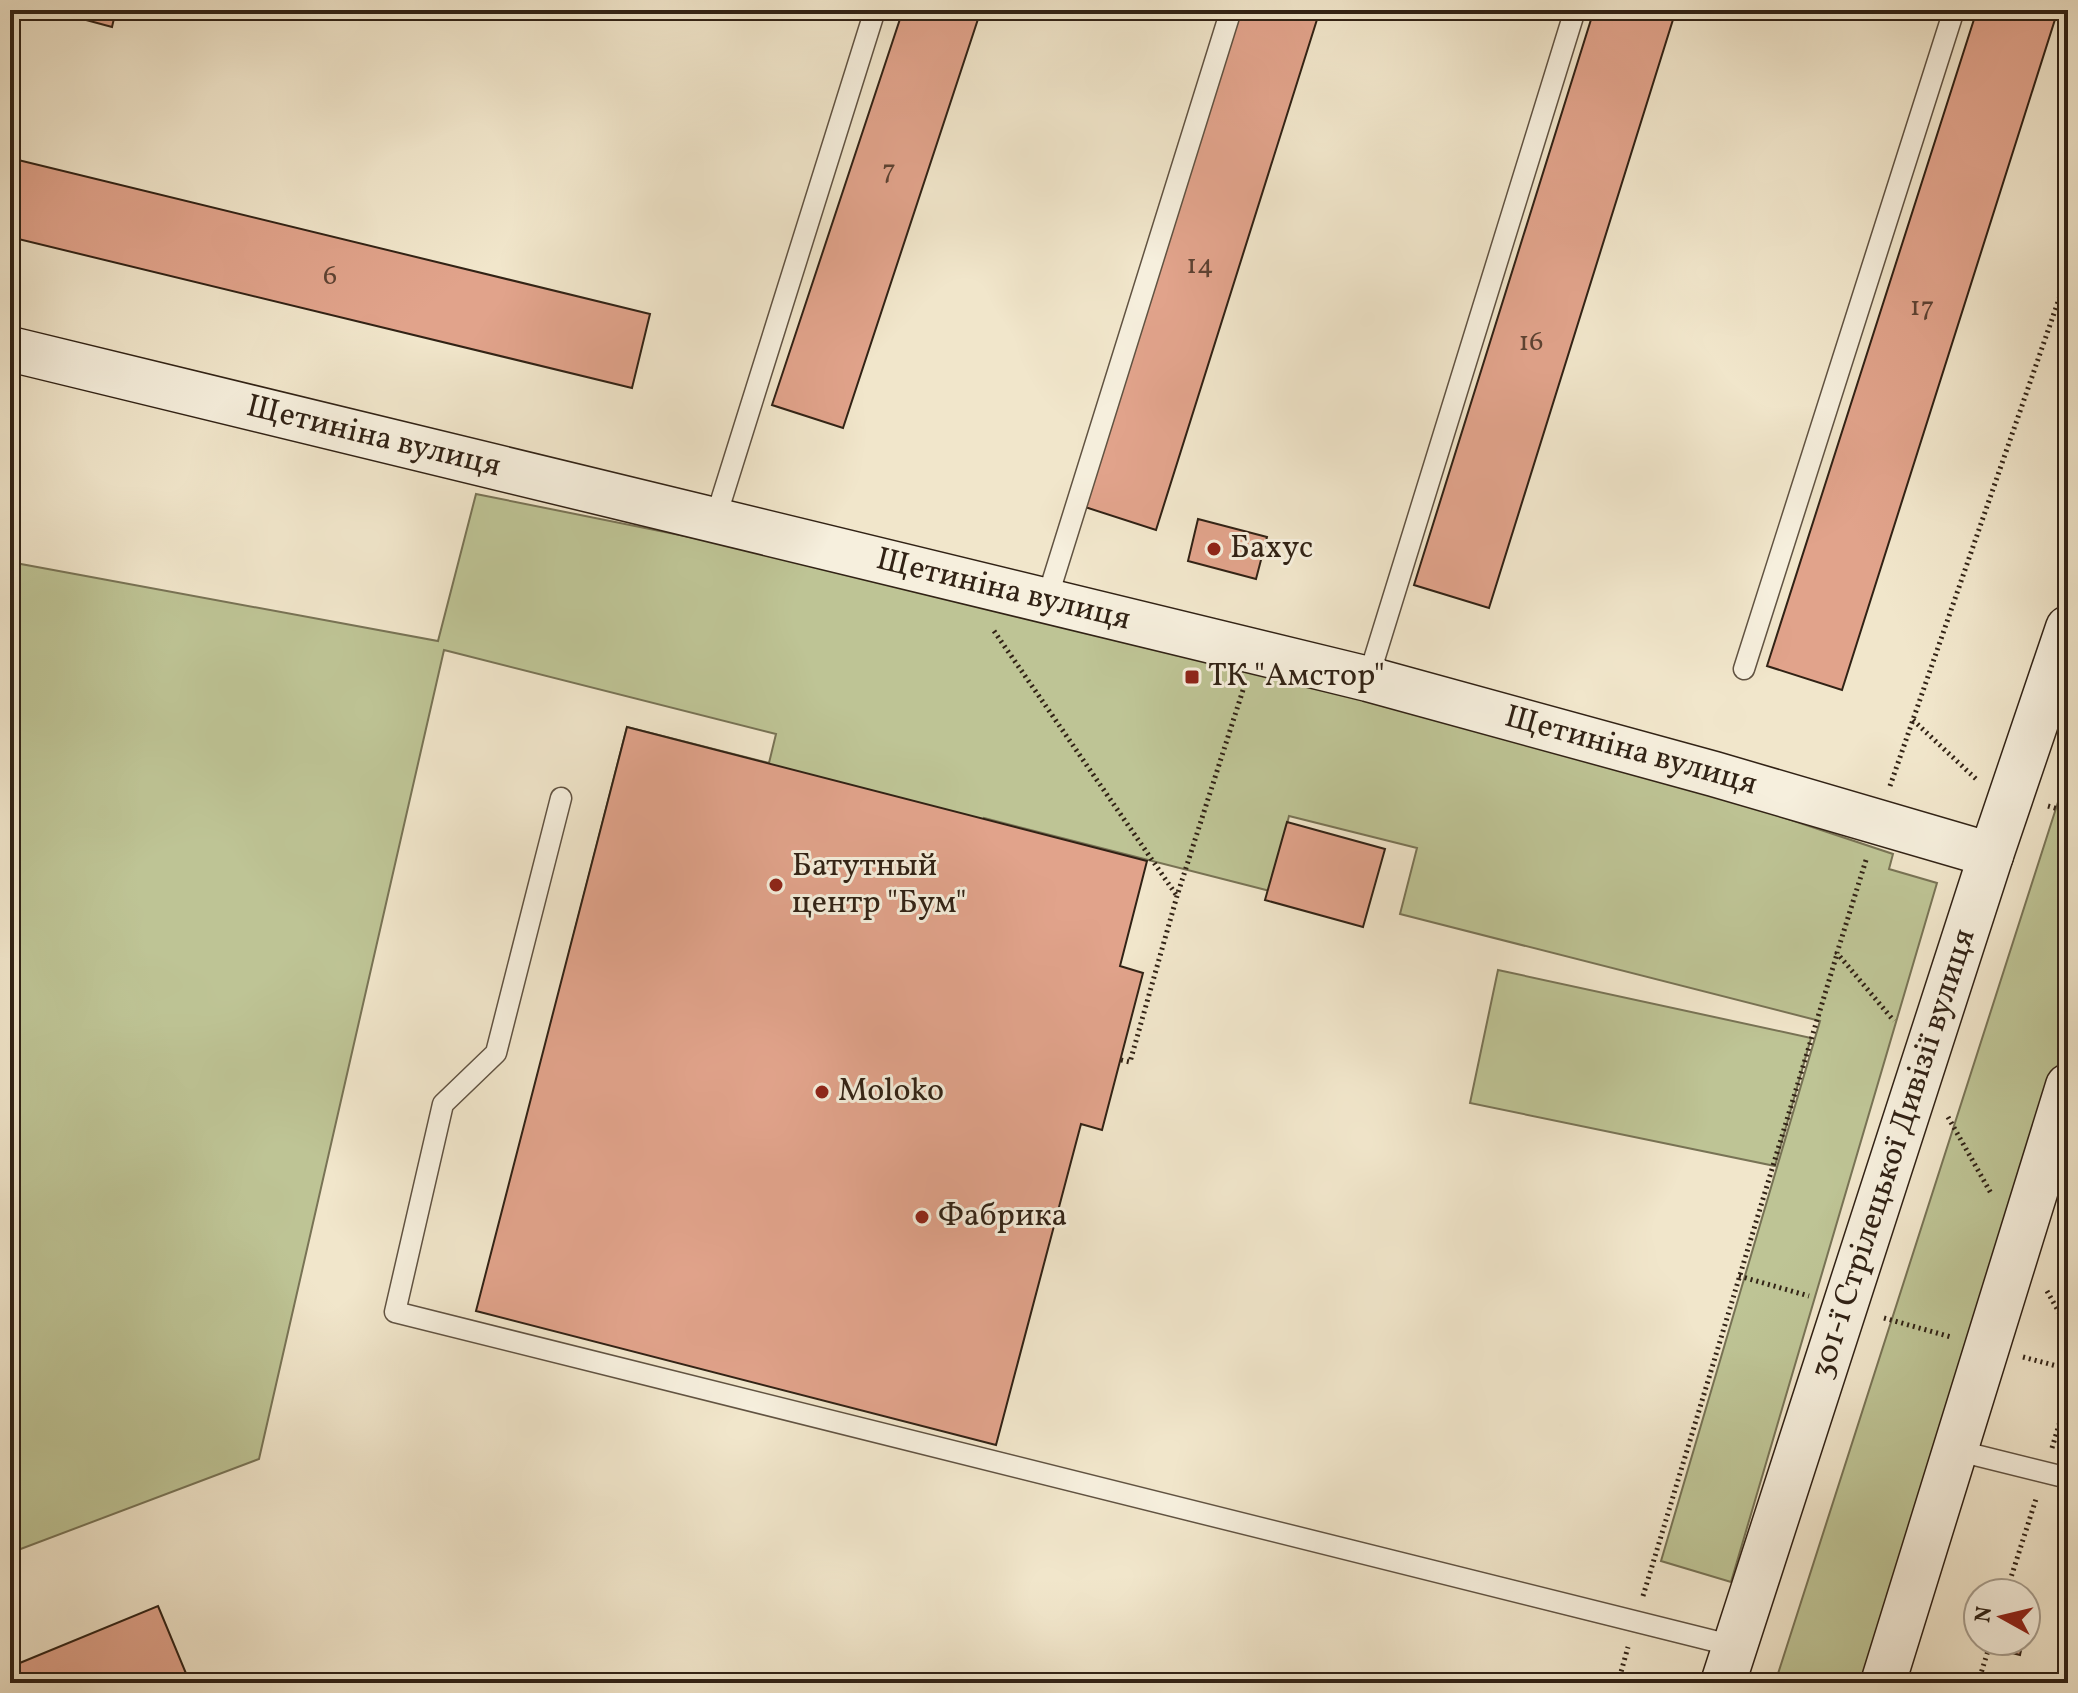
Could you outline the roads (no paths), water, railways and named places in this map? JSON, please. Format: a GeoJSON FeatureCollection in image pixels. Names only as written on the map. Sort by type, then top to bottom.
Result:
{"type":"FeatureCollection","features":[{"type":"Feature","properties":{"kind":"street","name":"Щетиніна вулиця"},"geometry":{"type":"LineString","coordinates":[[10,349],[1368,679],[1714,774],[1991,855]]}},
{"type":"Feature","properties":{"kind":"street","name":"301-ї Стрілецької Дивізії вулиця"},"geometry":{"type":"LineString","coordinates":[[1729,1664],[1991,855],[2068,628]]}},
{"type":"Feature","properties":{"kind":"street"},"geometry":{"type":"LineString","coordinates":[[1883,1683],[2068,1086]]}},
{"type":"Feature","properties":{"kind":"lane"},"geometry":{"type":"LineString","coordinates":[[715,520],[875,10]]}},
{"type":"Feature","properties":{"kind":"lane"},"geometry":{"type":"LineString","coordinates":[[1046,602],[1231,10]]}},
{"type":"Feature","properties":{"kind":"lane"},"geometry":{"type":"LineString","coordinates":[[1368,679],[1575,10]]}},
{"type":"Feature","properties":{"kind":"lane"},"geometry":{"type":"LineString","coordinates":[[1744,669],[1954,10]]}},
{"type":"Feature","properties":{"kind":"lane"},"geometry":{"type":"LineString","coordinates":[[561,798],[496,1053],[443,1104],[395,1312],[1635,1622],[1729,1664]]}},
{"type":"Feature","properties":{"kind":"lane"},"geometry":{"type":"LineString","coordinates":[[1955,1450],[2068,1478]]}},
{"type":"Feature","properties":{"kind":"place","name":"Бахус"},"geometry":{"type":"Point","coordinates":[1214,549]}},
{"type":"Feature","properties":{"kind":"place","name":"ТК \"Амстор\""},"geometry":{"type":"Point","coordinates":[1192,677]}},
{"type":"Feature","properties":{"kind":"place","name":"Батутный центр \"Бум\""},"geometry":{"type":"Point","coordinates":[776,885]}},
{"type":"Feature","properties":{"kind":"place","name":"Moloko"},"geometry":{"type":"Point","coordinates":[822,1092]}},
{"type":"Feature","properties":{"kind":"place","name":"Фабрика"},"geometry":{"type":"Point","coordinates":[922,1217]}}]}
